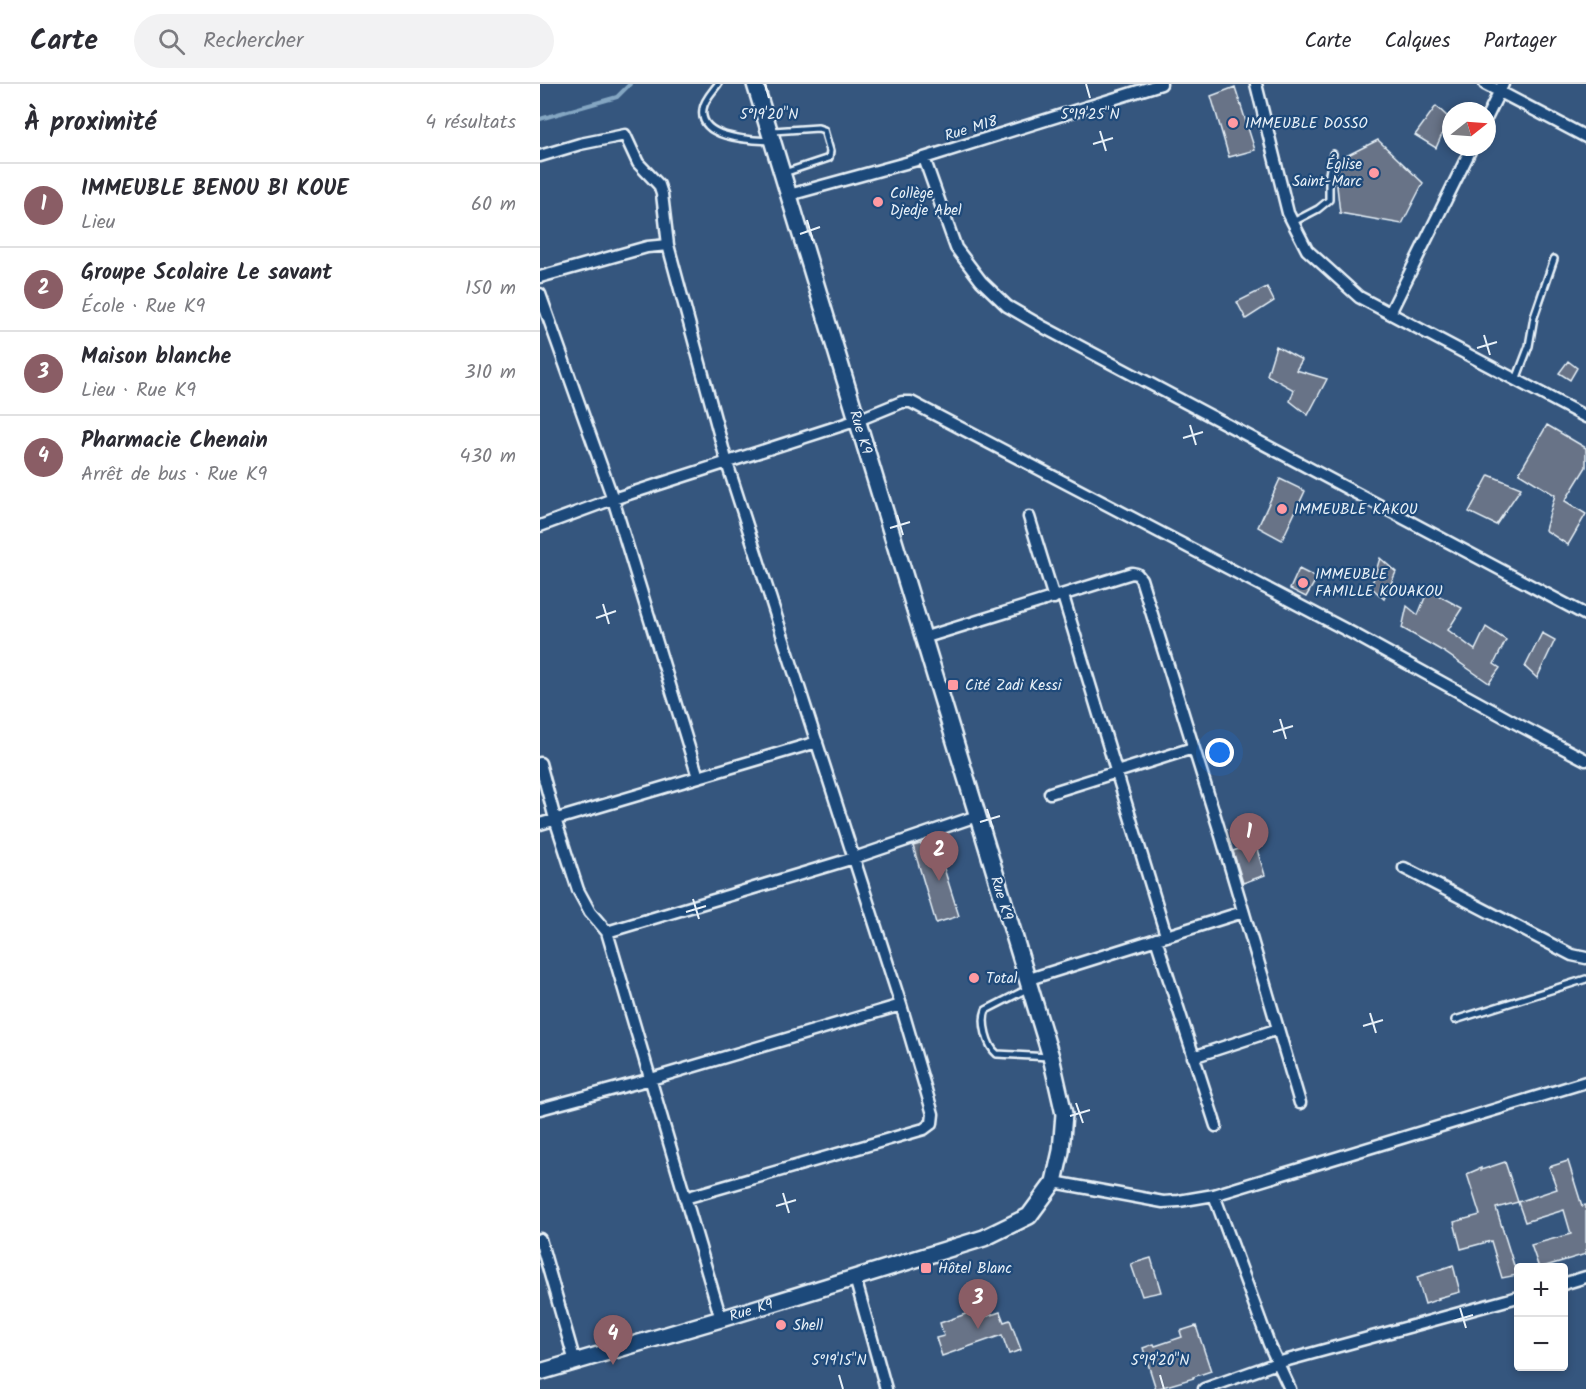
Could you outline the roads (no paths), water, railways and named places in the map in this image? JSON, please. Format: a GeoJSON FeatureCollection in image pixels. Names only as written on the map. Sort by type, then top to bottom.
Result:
{"type":"FeatureCollection","features":[{"type":"Feature","properties":{"kind":"street","name":"Rue K9"},"geometry":{"type":"LineString","coordinates":[[540,1372],[984,1238],[1029,1216],[1054,1182],[1061,1150],[1064,1114],[1051,1057],[755,84]]}},
{"type":"Feature","properties":{"kind":"street","name":"Rue M18"},"geometry":{"type":"LineString","coordinates":[[789,195],[924,158],[1161,84]]}},
{"type":"Feature","properties":{"kind":"street"},"geometry":{"type":"LineString","coordinates":[[1256,84],[1288,213],[1307,250],[1359,297],[1586,417]]}},
{"type":"Feature","properties":{"kind":"street"},"geometry":{"type":"LineString","coordinates":[[1485,84],[1501,88],[1586,137]]}},
{"type":"Feature","properties":{"kind":"street"},"geometry":{"type":"LineString","coordinates":[[1494,102],[1501,88]]}},
{"type":"Feature","properties":{"kind":"street"},"geometry":{"type":"LineString","coordinates":[[540,156],[580,144],[625,135],[639,163],[659,185],[668,244],[727,463],[901,1005],[933,1114],[932,1123],[924,1129],[685,1198]]}},
{"type":"Feature","properties":{"kind":"street"},"geometry":{"type":"LineString","coordinates":[[1390,313],[1468,156]]}},
{"type":"Feature","properties":{"kind":"street"},"geometry":{"type":"LineString","coordinates":[[924,158],[956,248],[981,281],[1007,306],[1055,334],[1586,615]]}},
{"type":"Feature","properties":{"kind":"street"},"geometry":{"type":"LineString","coordinates":[[540,277],[636,250],[668,244]]}},
{"type":"Feature","properties":{"kind":"street"},"geometry":{"type":"LineString","coordinates":[[540,294],[614,500],[698,777]]}},
{"type":"Feature","properties":{"kind":"street"},"geometry":{"type":"LineString","coordinates":[[540,526],[858,420],[902,402],[911,402],[1352,633],[1586,760]]}},
{"type":"Feature","properties":{"kind":"street"},"geometry":{"type":"LineString","coordinates":[[1029,517],[1058,597],[1116,774],[1193,1057],[1216,1126]]}},
{"type":"Feature","properties":{"kind":"street"},"geometry":{"type":"LineString","coordinates":[[922,638],[1132,573],[1137,574],[1141,579],[1300,1103]]}},
{"type":"Feature","properties":{"kind":"street"},"geometry":{"type":"LineString","coordinates":[[540,824],[817,742]]}},
{"type":"Feature","properties":{"kind":"street"},"geometry":{"type":"LineString","coordinates":[[1050,794],[1193,748]]}},
{"type":"Feature","properties":{"kind":"street"},"geometry":{"type":"LineString","coordinates":[[540,763],[578,890],[590,912],[607,932],[721,1319]]}},
{"type":"Feature","properties":{"kind":"street"},"geometry":{"type":"LineString","coordinates":[[607,932],[854,858],[978,816]]}},
{"type":"Feature","properties":{"kind":"street"},"geometry":{"type":"LineString","coordinates":[[1404,868],[1572,955],[1586,958]]}},
{"type":"Feature","properties":{"kind":"street"},"geometry":{"type":"LineString","coordinates":[[1027,984],[1161,937],[1243,912]]}},
{"type":"Feature","properties":{"kind":"street"},"geometry":{"type":"LineString","coordinates":[[540,1109],[651,1079],[901,1005]]}},
{"type":"Feature","properties":{"kind":"street"},"geometry":{"type":"LineString","coordinates":[[1193,1057],[1278,1029]]}},
{"type":"Feature","properties":{"kind":"street"},"geometry":{"type":"LineString","coordinates":[[1054,1182],[1163,1202],[1179,1201],[1214,1194],[1586,1082]]}},
{"type":"Feature","properties":{"kind":"street"},"geometry":{"type":"LineString","coordinates":[[1214,1194],[1277,1363],[1290,1389]]}},
{"type":"Feature","properties":{"kind":"street"},"geometry":{"type":"LineString","coordinates":[[540,1240],[574,1362]]}},
{"type":"Feature","properties":{"kind":"street"},"geometry":{"type":"LineString","coordinates":[[1568,1282],[1586,1277]]}},
{"type":"Feature","properties":{"kind":"street"},"geometry":{"type":"LineString","coordinates":[[855,1278],[886,1389]]}},
{"type":"Feature","properties":{"kind":"street"},"geometry":{"type":"LineString","coordinates":[[1204,1389],[1277,1363],[1514,1298]]}},
{"type":"Feature","properties":{"kind":"lane"},"geometry":{"type":"LineString","coordinates":[[718,84],[703,108],[708,127],[723,134],[742,139],[818,128],[824,130],[831,151],[829,158],[782,174]]}},
{"type":"Feature","properties":{"kind":"lane"},"geometry":{"type":"LineString","coordinates":[[1293,222],[1318,209],[1329,200],[1329,174],[1333,154]]}},
{"type":"Feature","properties":{"kind":"lane"},"geometry":{"type":"LineString","coordinates":[[1516,380],[1529,346],[1534,317],[1554,259]]}},
{"type":"Feature","properties":{"kind":"lane"},"geometry":{"type":"LineString","coordinates":[[1455,1020],[1586,980]]}},
{"type":"Feature","properties":{"kind":"lane"},"geometry":{"type":"LineString","coordinates":[[1027,984],[986,1010],[983,1017],[990,1048],[997,1054],[1051,1057]]}},
{"type":"Feature","properties":{"kind":"waterway"},"geometry":{"type":"LineString","coordinates":[[540,119],[617,97],[630,84]]}},
{"type":"Feature","properties":{"kind":"place","name":"IMMEUBLE DOSSO"},"geometry":{"type":"Point","coordinates":[1233,123]}},
{"type":"Feature","properties":{"kind":"place","name":"Église Saint-Marc"},"geometry":{"type":"Point","coordinates":[1374,173]}},
{"type":"Feature","properties":{"kind":"place","name":"Collège Djedje Abel"},"geometry":{"type":"Point","coordinates":[878,202]}},
{"type":"Feature","properties":{"kind":"place","name":"IMMEUBLE KAKOU"},"geometry":{"type":"Point","coordinates":[1282,509]}},
{"type":"Feature","properties":{"kind":"place","name":"IMMEUBLE FAMILLE KOUAKOU"},"geometry":{"type":"Point","coordinates":[1303,583]}},
{"type":"Feature","properties":{"kind":"place","name":"Cité Zadi Kessi"},"geometry":{"type":"Point","coordinates":[953,685]}},
{"type":"Feature","properties":{"kind":"place","name":"IMMEUBLE BENOU BI KOUE"},"geometry":{"type":"Point","coordinates":[1249,863]}},
{"type":"Feature","properties":{"kind":"place","name":"Groupe Scolaire Le savant"},"geometry":{"type":"Point","coordinates":[939,881]}},
{"type":"Feature","properties":{"kind":"place","name":"Total"},"geometry":{"type":"Point","coordinates":[974,978]}},
{"type":"Feature","properties":{"kind":"place","name":"Hôtel Blanc"},"geometry":{"type":"Point","coordinates":[926,1268]}},
{"type":"Feature","properties":{"kind":"place","name":"Shell"},"geometry":{"type":"Point","coordinates":[781,1325]}},
{"type":"Feature","properties":{"kind":"place","name":"Maison blanche"},"geometry":{"type":"Point","coordinates":[978,1329]}},
{"type":"Feature","properties":{"kind":"place","name":"Pharmacie Chenain"},"geometry":{"type":"Point","coordinates":[613,1365]}}]}
